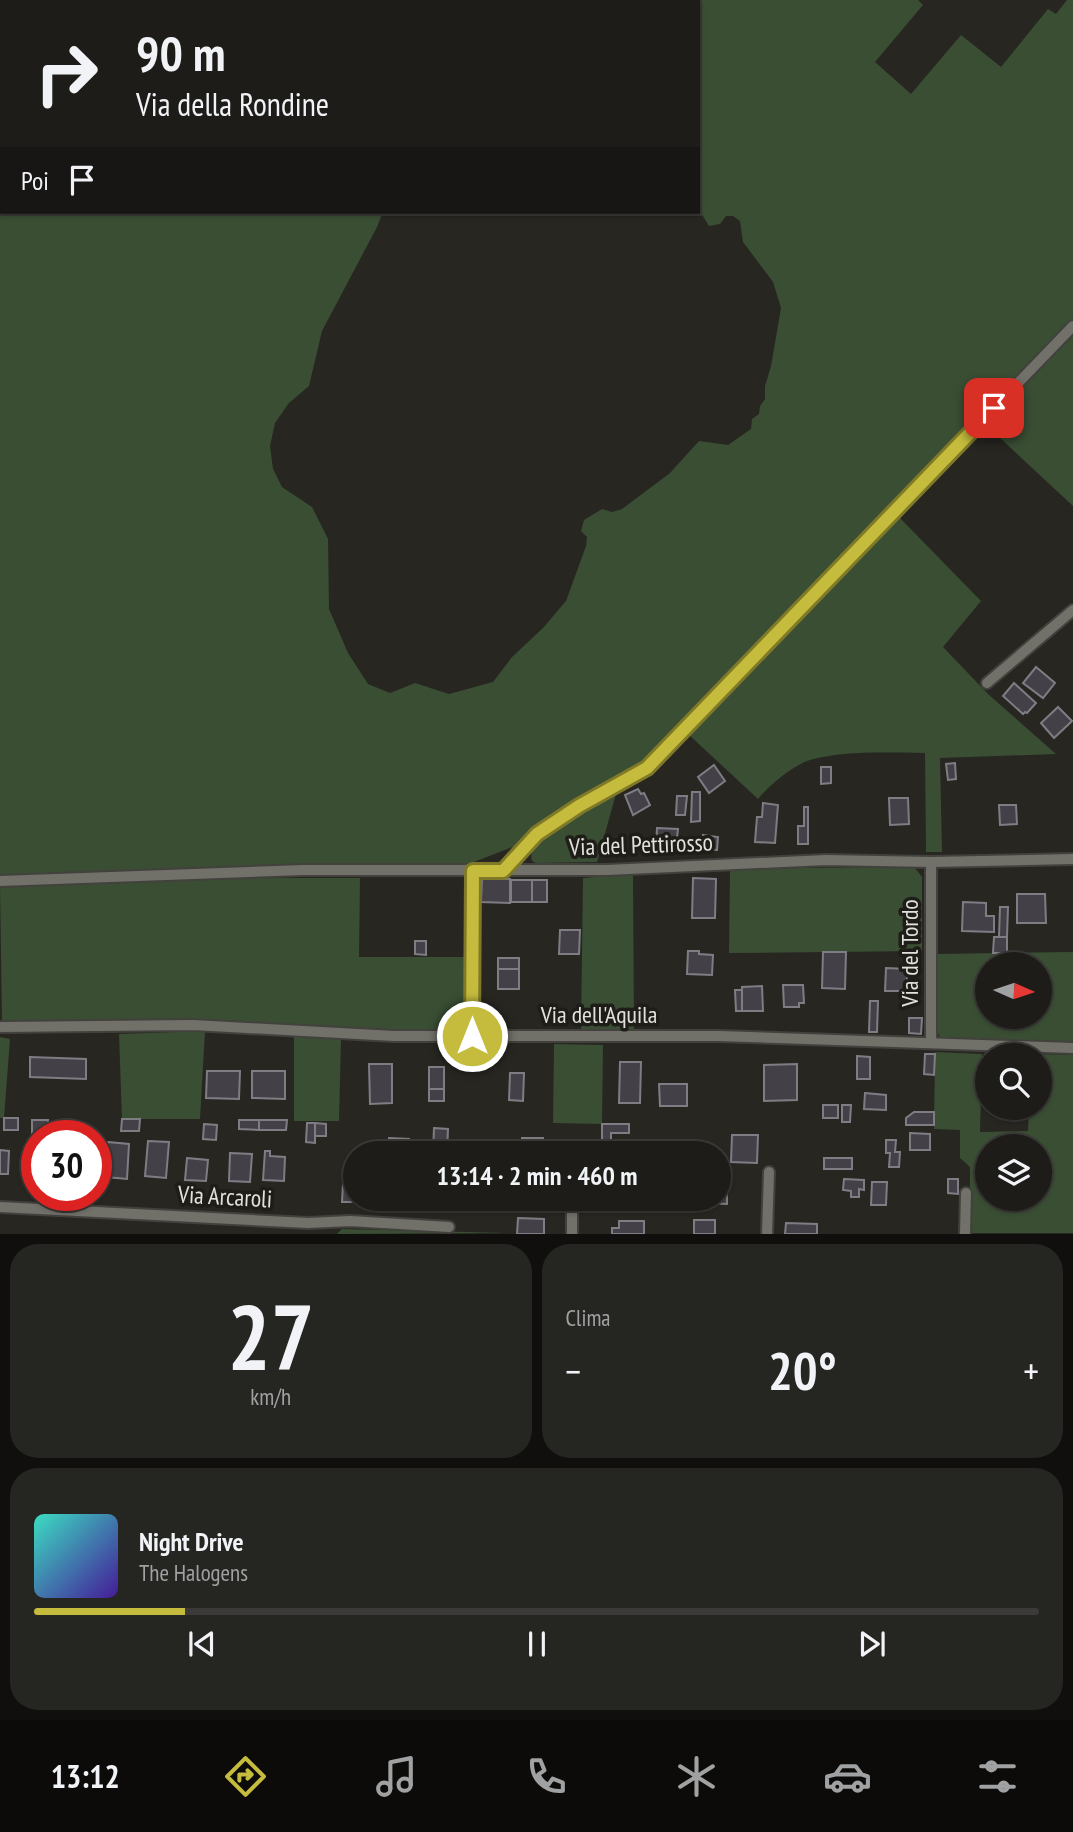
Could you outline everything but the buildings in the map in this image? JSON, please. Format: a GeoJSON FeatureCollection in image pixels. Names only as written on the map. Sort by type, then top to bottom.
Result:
{"type":"FeatureCollection","features":[{"type":"Feature","properties":{"kind":"street"},"geometry":{"type":"LineString","coordinates":[[503,871],[537,834],[579,806],[647,768],[1073,326]]}},
{"type":"Feature","properties":{"kind":"street"},"geometry":{"type":"LineString","coordinates":[[987,683],[1073,610]]}},
{"type":"Feature","properties":{"kind":"street","name":"Via del Pettirosso"},"geometry":{"type":"LineString","coordinates":[[0,881],[303,870],[607,870],[826,860],[931,862],[1073,859]]}},
{"type":"Feature","properties":{"kind":"street","name":"Via del Tordo"},"geometry":{"type":"LineString","coordinates":[[931,862],[931,1043]]}},
{"type":"Feature","properties":{"kind":"street"},"geometry":{"type":"LineString","coordinates":[[472,1036],[473,871]]}},
{"type":"Feature","properties":{"kind":"street","name":"Via dell'Aquila"},"geometry":{"type":"LineString","coordinates":[[0,1027],[193,1025],[394,1037],[719,1036],[1073,1048]]}},
{"type":"Feature","properties":{"kind":"street"},"geometry":{"type":"LineString","coordinates":[[767,1234],[769,1172]]}},
{"type":"Feature","properties":{"kind":"street"},"geometry":{"type":"LineString","coordinates":[[965,1234],[966,1193]]}},
{"type":"Feature","properties":{"kind":"street","name":"Via Arcaroli"},"geometry":{"type":"LineString","coordinates":[[0,1207],[309,1223],[350,1220],[449,1227]]}},
{"type":"Feature","properties":{"kind":"street"},"geometry":{"type":"LineString","coordinates":[[572,1211],[572,1234]]}},
{"type":"Feature","properties":{"kind":"green space"},"geometry":{"type":"Polygon","coordinates":[[[700,0],[918,0],[923,5],[875,62],[911,94],[961,35],[1001,67],[1048,9],[1056,14],[1067,0],[1073,0],[1073,321],[645,764],[533,832],[515,846],[469,864],[0,877],[0,214],[382,214],[322,331],[309,386],[289,403],[275,423],[270,446],[273,469],[282,487],[312,507],[328,539],[329,609],[348,653],[368,684],[390,693],[415,683],[449,694],[493,682],[512,657],[543,628],[566,601],[586,546],[587,537],[581,531],[584,520],[602,509],[612,512],[622,509],[670,473],[699,441],[728,445],[751,429],[752,419],[759,414],[765,399],[765,386],[781,308],[773,282],[743,242],[740,221],[733,216],[726,216],[720,224],[709,226],[700,211],[700,0]]]}},
{"type":"Feature","properties":{"kind":"green space"},"geometry":{"type":"Polygon","coordinates":[[[1073,336],[1073,506],[985,424],[1073,336]]]}},
{"type":"Feature","properties":{"kind":"green space"},"geometry":{"type":"Polygon","coordinates":[[[898,516],[981,601],[943,647],[988,694],[1056,754],[940,758],[942,852],[926,852],[925,753],[853,753],[810,760],[782,776],[758,799],[688,734],[898,516]]]}},
{"type":"Feature","properties":{"kind":"green space"},"geometry":{"type":"Polygon","coordinates":[[[616,794],[597,862],[532,861],[533,850],[550,830],[578,812],[616,794]]]}},
{"type":"Feature","properties":{"kind":"green space"},"geometry":{"type":"Polygon","coordinates":[[[915,868],[922,877],[922,951],[729,953],[730,869],[915,868]]]}},
{"type":"Feature","properties":{"kind":"green space"},"geometry":{"type":"Polygon","coordinates":[[[633,874],[634,1029],[581,1029],[583,878],[633,874]]]}},
{"type":"Feature","properties":{"kind":"green space"},"geometry":{"type":"Polygon","coordinates":[[[212,878],[360,878],[359,957],[465,957],[466,1028],[393,1031],[2,1023],[0,886],[212,878]]]}},
{"type":"Feature","properties":{"kind":"green space"},"geometry":{"type":"Polygon","coordinates":[[[1052,952],[1073,952],[1073,1042],[940,1038],[937,1030],[936,954],[975,953],[975,1029],[1052,1029],[1052,952]]]}},
{"type":"Feature","properties":{"kind":"green space"},"geometry":{"type":"Polygon","coordinates":[[[205,1031],[200,1119],[122,1119],[119,1034],[205,1031]]]}},
{"type":"Feature","properties":{"kind":"green space"},"geometry":{"type":"Polygon","coordinates":[[[294,1035],[341,1039],[339,1121],[294,1121],[294,1035]]]}},
{"type":"Feature","properties":{"kind":"green space"},"geometry":{"type":"Polygon","coordinates":[[[0,1037],[10,1039],[4,1118],[0,1118],[0,1037]]]}},
{"type":"Feature","properties":{"kind":"green space"},"geometry":{"type":"Polygon","coordinates":[[[554,1044],[603,1045],[602,1124],[553,1123],[554,1044]]]}},
{"type":"Feature","properties":{"kind":"green space"},"geometry":{"type":"Polygon","coordinates":[[[935,1052],[975,1054],[975,1120],[980,1120],[980,1132],[1028,1131],[1028,1120],[1052,1120],[1052,1055],[1073,1055],[1073,1233],[970,1233],[970,1167],[960,1158],[960,1130],[934,1129],[935,1052]]]}},
{"type":"Feature","properties":{"kind":"green space"},"geometry":{"type":"Polygon","coordinates":[[[342,1229],[507,1233],[337,1234],[342,1229]]]}},
{"type":"Feature","properties":{"kind":"route"},"geometry":{"type":"LineString","coordinates":[[472,1036],[473,871],[503,871],[537,834],[579,806],[647,768],[994,408]]}}]}
